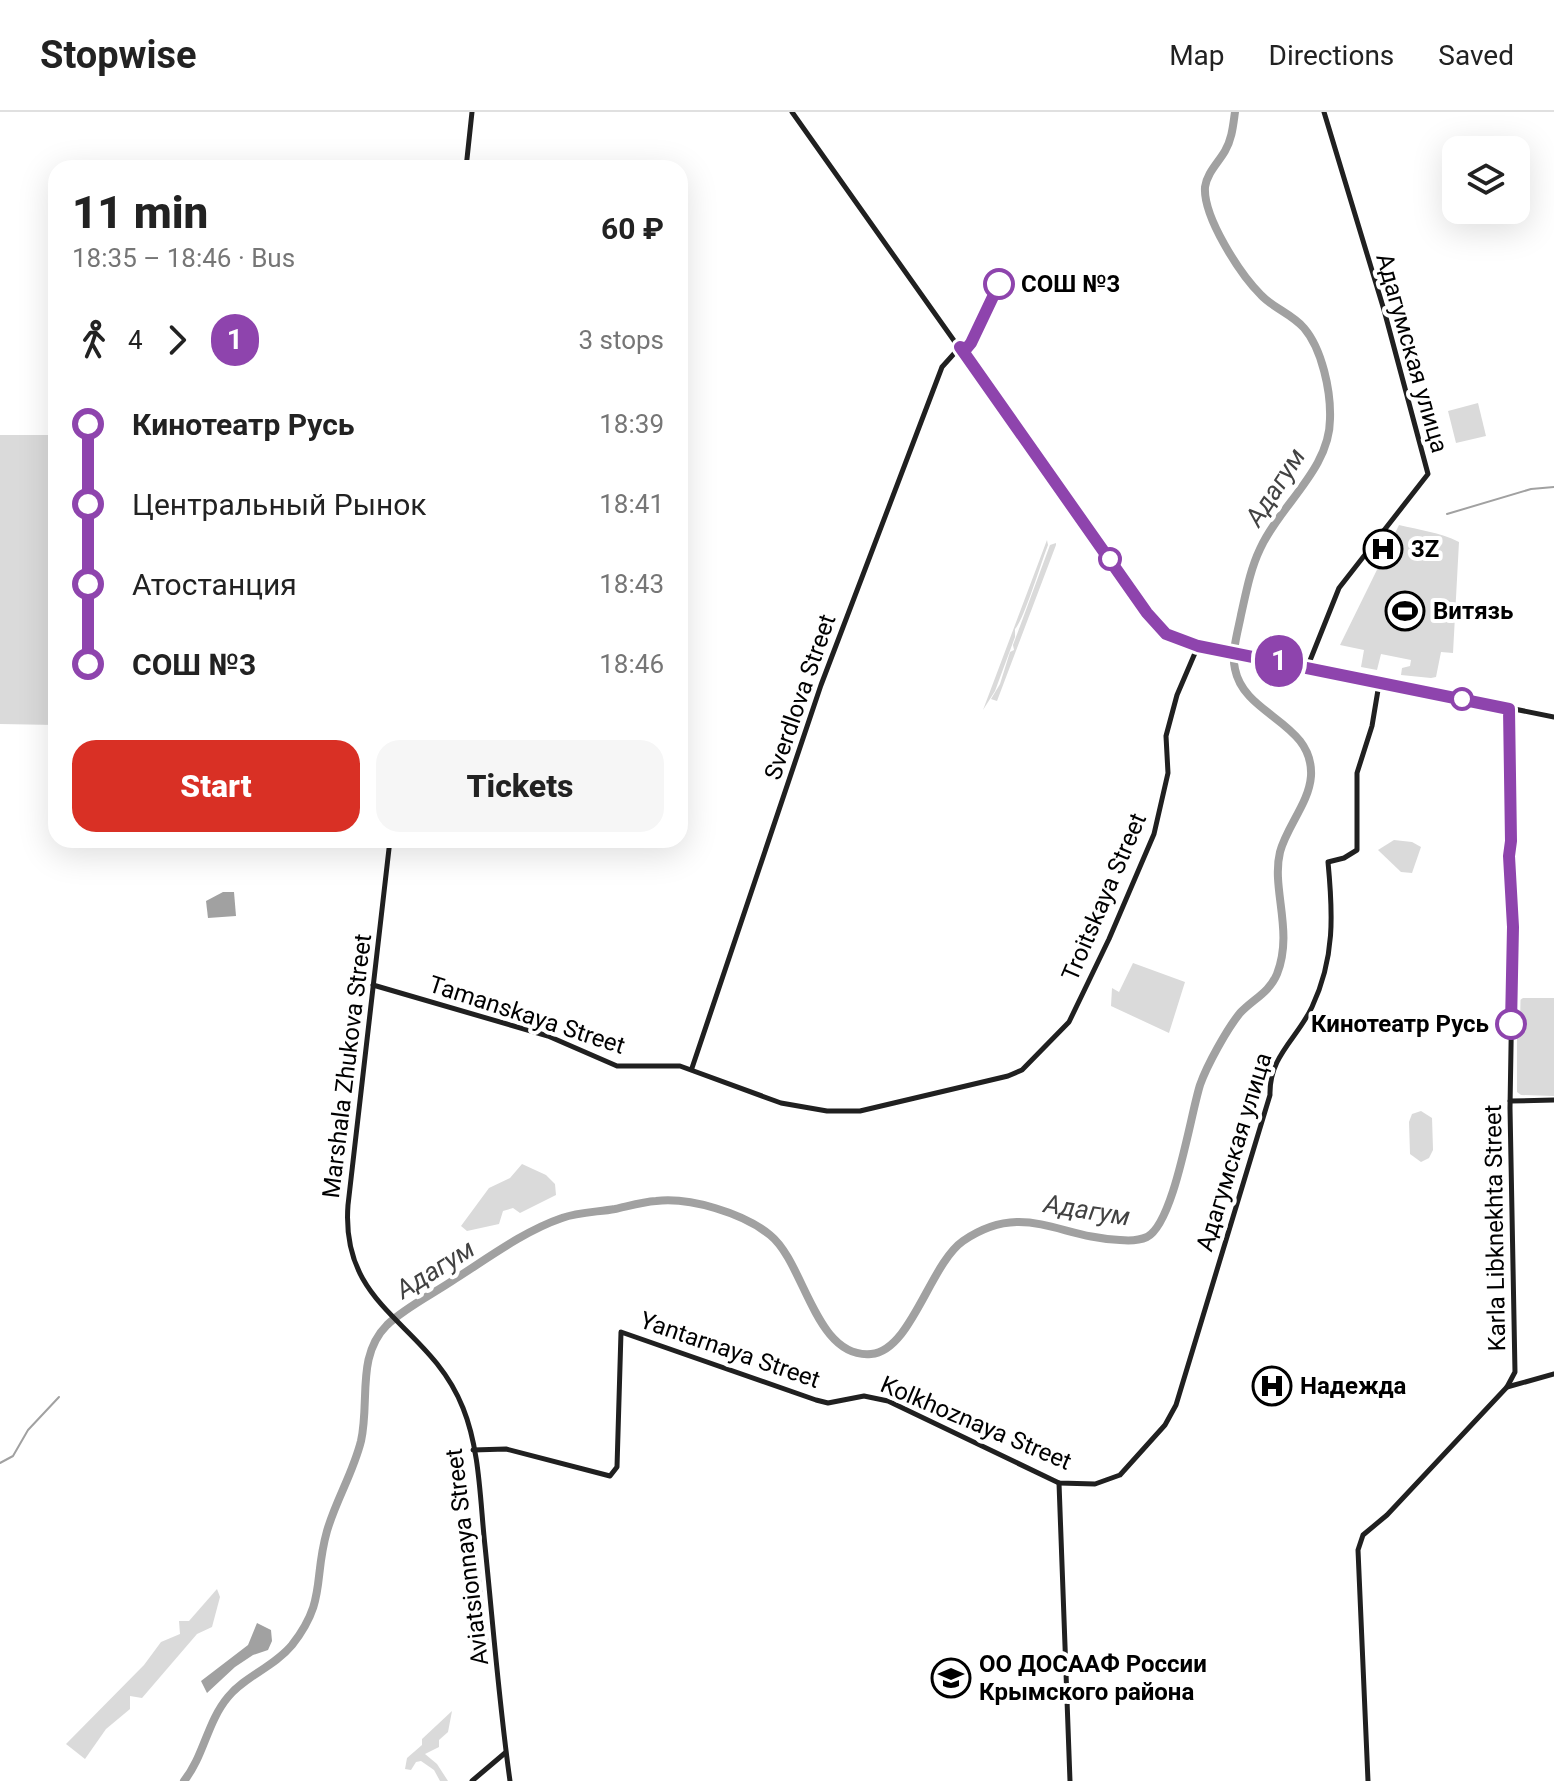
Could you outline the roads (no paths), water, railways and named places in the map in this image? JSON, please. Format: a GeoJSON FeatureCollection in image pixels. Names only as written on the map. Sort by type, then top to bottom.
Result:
{"type":"FeatureCollection","features":[{"type":"Feature","properties":{"kind":"main road"},"geometry":{"type":"LineString","coordinates":[[467,160],[472,112]]}},
{"type":"Feature","properties":{"kind":"main road"},"geometry":{"type":"LineString","coordinates":[[792,112],[1147,613],[1166,634],[1198,646],[1554,717]]}},
{"type":"Feature","properties":{"kind":"main road","name":"Адагумская улица"},"geometry":{"type":"LineString","coordinates":[[1307,668],[1339,588],[1428,474],[1384,310],[1324,112]]}},
{"type":"Feature","properties":{"kind":"main road","name":"Sverdlova Street"},"geometry":{"type":"LineString","coordinates":[[692,1068],[823,678],[942,367],[960,347]]}},
{"type":"Feature","properties":{"kind":"main road","name":"Troitskaya Street"},"geometry":{"type":"LineString","coordinates":[[1069,1022],[1154,834],[1168,773],[1166,736],[1173,707],[1198,646]]}},
{"type":"Feature","properties":{"kind":"main road","name":"Адагумская улица"},"geometry":{"type":"LineString","coordinates":[[1190,1364],[1270,1095],[1275,1064],[1303,1024],[1323,977],[1333,911],[1328,862],[1344,858],[1357,850],[1357,773],[1372,726],[1379,684]]}},
{"type":"Feature","properties":{"kind":"main road","name":"Karla Libknekhta Street"},"geometry":{"type":"LineString","coordinates":[[1507,1387],[1516,1367],[1510,1101],[1513,927],[1509,856],[1509,709]]}},
{"type":"Feature","properties":{"kind":"main road","name":"Marshala Zhukova Street"},"geometry":{"type":"LineString","coordinates":[[389,848],[347,1223],[353,1263],[370,1292],[420,1344]]}},
{"type":"Feature","properties":{"kind":"main road","name":"Tamanskaya Street"},"geometry":{"type":"LineString","coordinates":[[373,985],[548,1036],[617,1066],[692,1068],[781,1103],[853,1112],[1008,1076],[1022,1070],[1069,1022]]}},
{"type":"Feature","properties":{"kind":"main road"},"geometry":{"type":"LineString","coordinates":[[1510,1101],[1554,1100]]}},
{"type":"Feature","properties":{"kind":"main road","name":"Yantarnaya Street"},"geometry":{"type":"LineString","coordinates":[[473,1450],[506,1449],[610,1476],[617,1467],[621,1332],[828,1403]]}},
{"type":"Feature","properties":{"kind":"main road","name":"Aviatsionnaya Street"},"geometry":{"type":"LineString","coordinates":[[420,1344],[441,1367],[457,1394],[473,1450],[510,1781]]}},
{"type":"Feature","properties":{"kind":"main road","name":"Kolkhoznaya Street"},"geometry":{"type":"LineString","coordinates":[[828,1403],[853,1396],[888,1401],[1059,1483],[1095,1484],[1120,1475],[1165,1425],[1190,1364]]}},
{"type":"Feature","properties":{"kind":"main road"},"geometry":{"type":"LineString","coordinates":[[1368,1781],[1358,1550],[1363,1535],[1387,1515],[1507,1387],[1554,1374]]}},
{"type":"Feature","properties":{"kind":"main road"},"geometry":{"type":"LineString","coordinates":[[1059,1483],[1070,1781]]}},
{"type":"Feature","properties":{"kind":"main road"},"geometry":{"type":"LineString","coordinates":[[472,1781],[506,1752]]}},
{"type":"Feature","properties":{"kind":"waterway","name":"Адагум"},"geometry":{"type":"LineString","coordinates":[[184,1781],[228,1697],[285,1653],[310,1615],[327,1531],[361,1441],[368,1365],[377,1337],[403,1312],[520,1237],[568,1216],[646,1202],[670,1200],[716,1208],[746,1220],[770,1235],[793,1266],[824,1326],[837,1341],[852,1351],[871,1354],[885,1349],[898,1338],[951,1252],[984,1229],[1023,1222],[1098,1238],[1131,1241],[1147,1237],[1157,1228],[1173,1191],[1207,1068],[1235,1020],[1270,986],[1277,974],[1283,942],[1278,881],[1280,852],[1306,796],[1311,776],[1309,758],[1302,743],[1251,698],[1241,685],[1234,663],[1237,635],[1257,557],[1269,533],[1322,454],[1330,419],[1329,396],[1316,347],[1299,323],[1252,286],[1224,244],[1210,214],[1206,182],[1227,146],[1235,112]]}},
{"type":"Feature","properties":{"kind":"waterway"},"geometry":{"type":"LineString","coordinates":[[1447,514],[1531,489],[1554,487]]}},
{"type":"Feature","properties":{"kind":"waterway"},"geometry":{"type":"LineString","coordinates":[[0,1463],[13,1456],[28,1430],[59,1397]]}},
{"type":"Feature","properties":{"kind":"place","name":"СОШ №3"},"geometry":{"type":"Point","coordinates":[999,284]}},
{"type":"Feature","properties":{"kind":"place","name":"3Z"},"geometry":{"type":"Point","coordinates":[1383,549]}},
{"type":"Feature","properties":{"kind":"place","name":"Витязь"},"geometry":{"type":"Point","coordinates":[1405,611]}},
{"type":"Feature","properties":{"kind":"place","name":"Кинотеатр Русь"},"geometry":{"type":"Point","coordinates":[1511,1024]}},
{"type":"Feature","properties":{"kind":"place","name":"Надежда"},"geometry":{"type":"Point","coordinates":[1272,1386]}},
{"type":"Feature","properties":{"kind":"place","name":"ОО ДОСААФ России Крымского района"},"geometry":{"type":"Point","coordinates":[951,1678]}}]}
